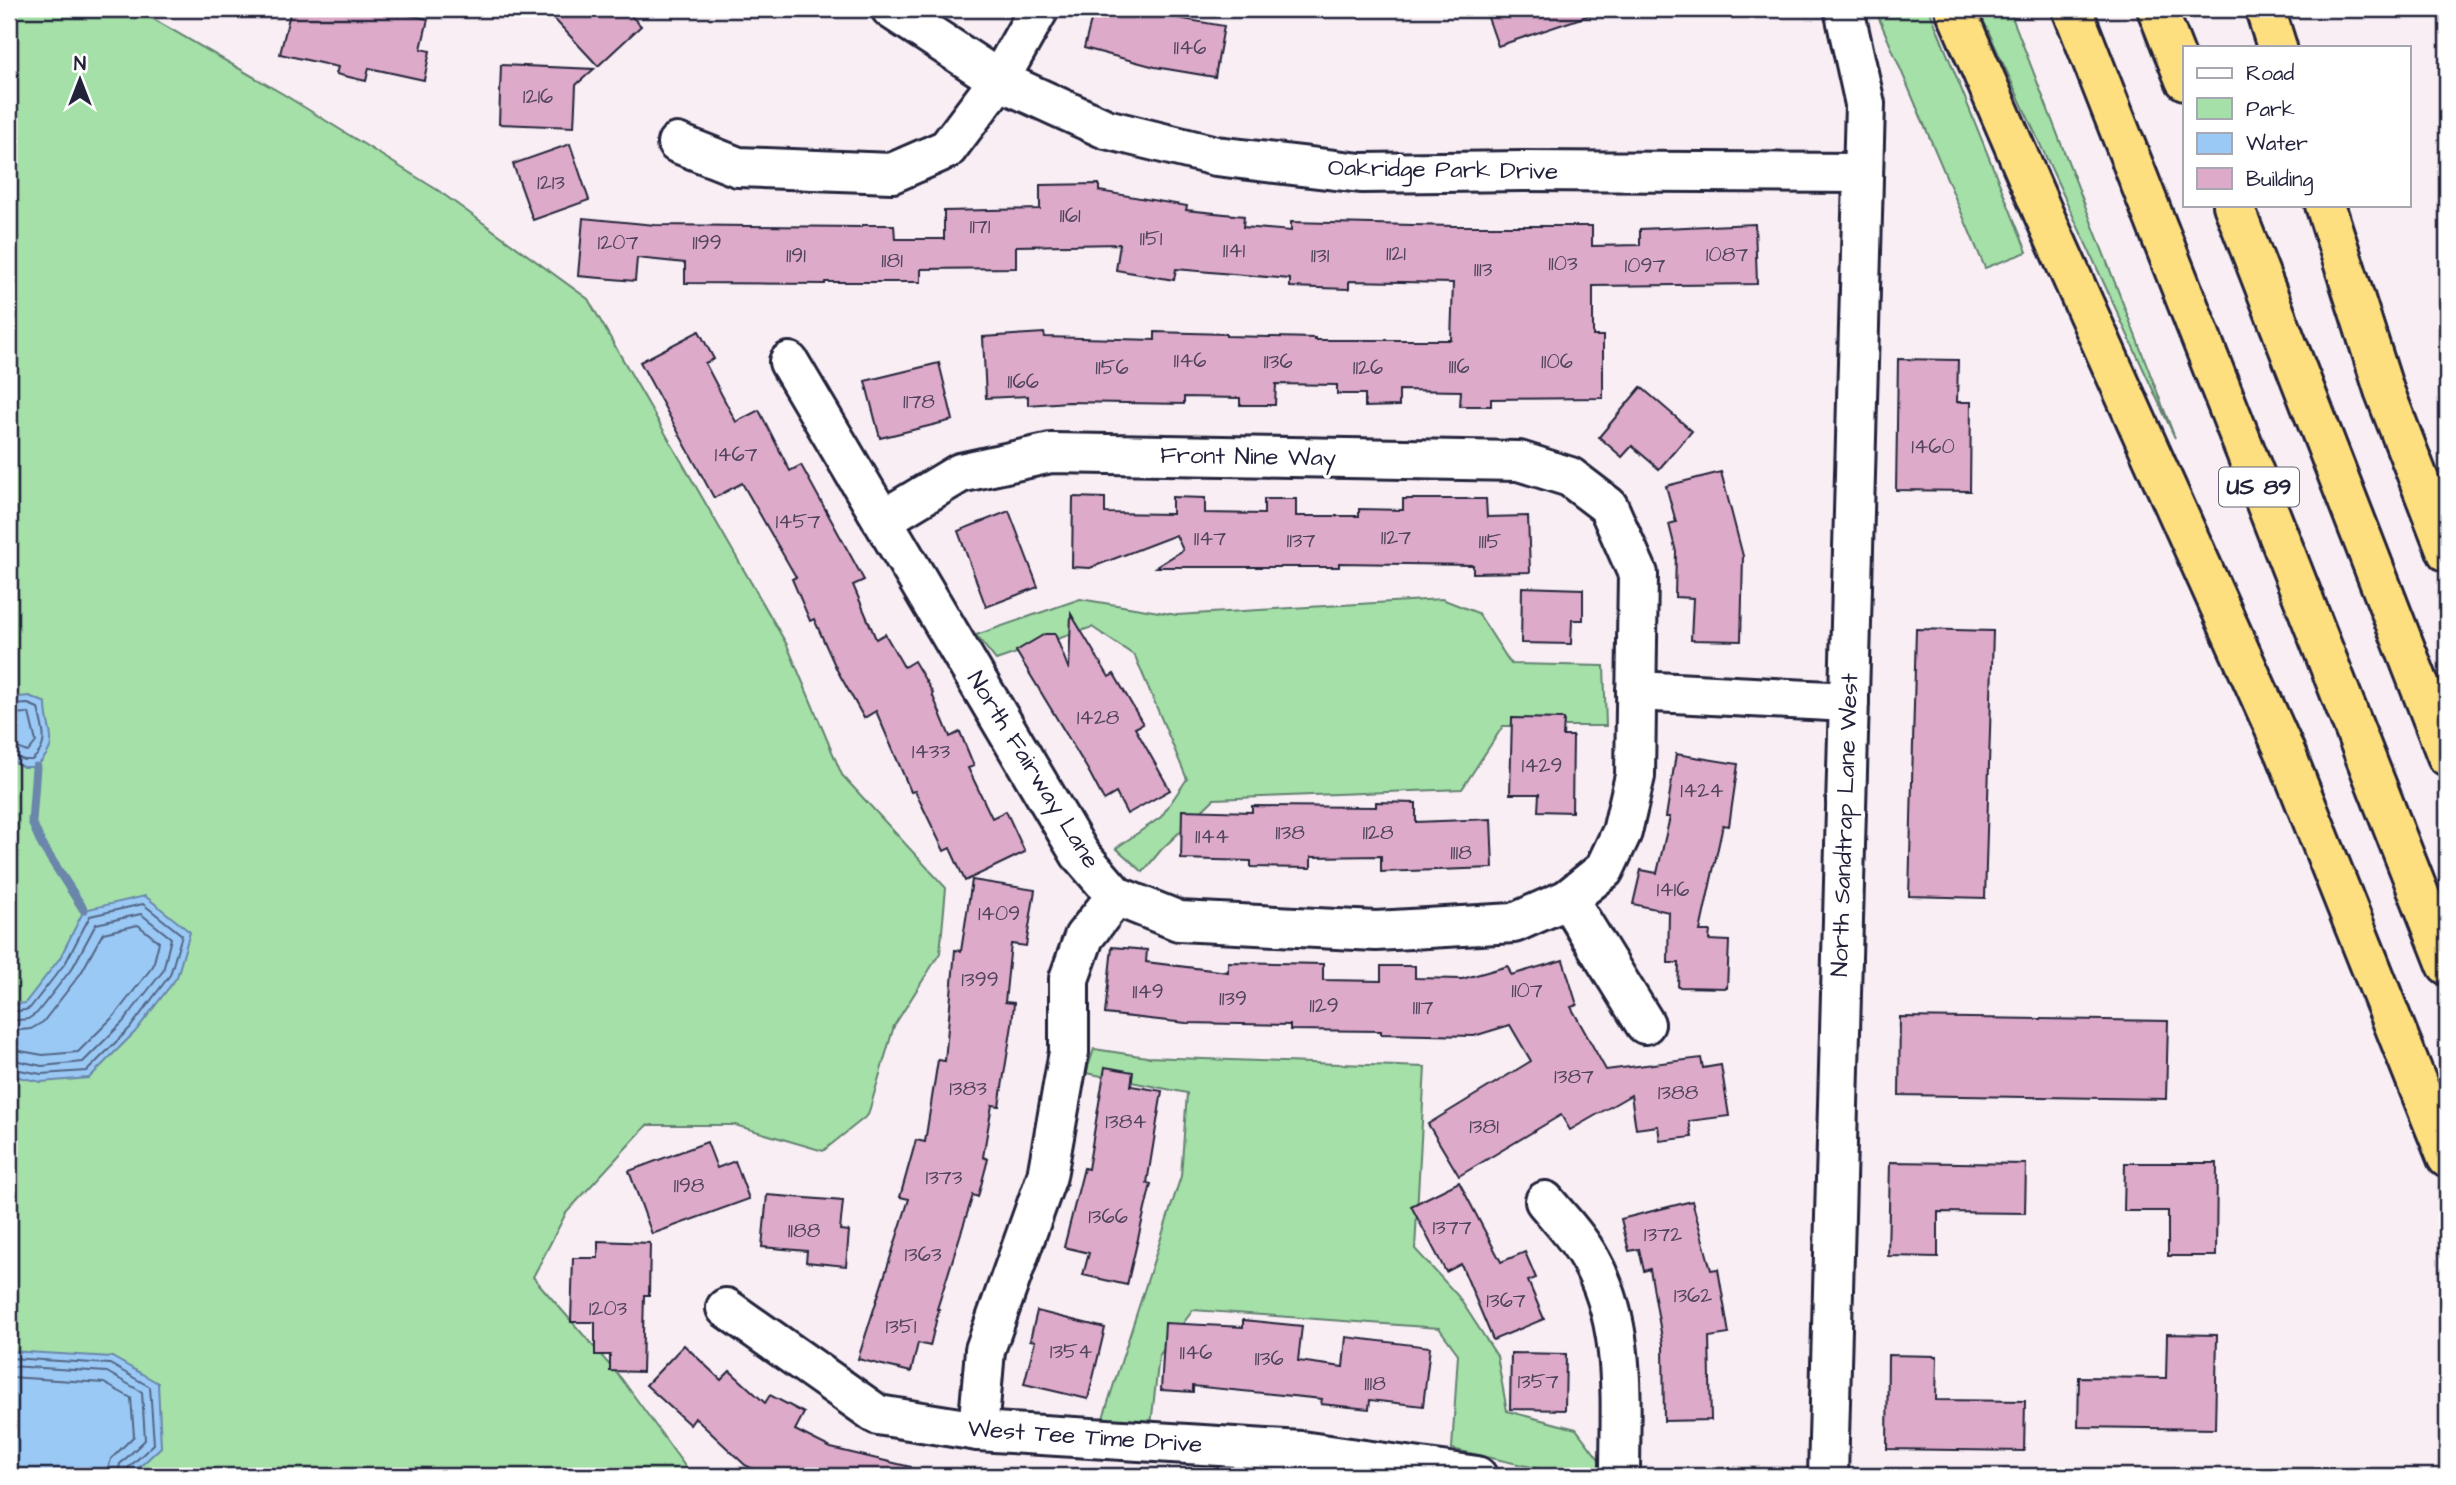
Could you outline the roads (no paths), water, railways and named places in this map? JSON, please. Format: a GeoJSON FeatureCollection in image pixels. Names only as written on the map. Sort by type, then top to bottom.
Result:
{"type":"FeatureCollection","features":[{"type":"Feature","properties":{"kind":"highway"},"geometry":{"type":"LineString","coordinates":[[1955,9],[2044,215],[2286,754],[2447,1158]]}},
{"type":"Feature","properties":{"kind":"highway","name":"US 89"},"geometry":{"type":"LineString","coordinates":[[2072,9],[2447,965]]}},
{"type":"Feature","properties":{"kind":"highway"},"geometry":{"type":"LineString","coordinates":[[2265,9],[2277,46]]}},
{"type":"Feature","properties":{"kind":"highway"},"geometry":{"type":"LineString","coordinates":[[2162,18],[2183,75]]}},
{"type":"Feature","properties":{"kind":"highway","name":"US 89"},"geometry":{"type":"LineString","coordinates":[[2233,206],[2447,756]]}},
{"type":"Feature","properties":{"kind":"highway"},"geometry":{"type":"LineString","coordinates":[[2325,206],[2384,390],[2447,552]]}},
{"type":"Feature","properties":{"kind":"street","name":"Oakridge Park Drive"},"geometry":{"type":"LineString","coordinates":[[891,9],[999,80],[1106,129],[1216,156],[1348,172],[1863,173]]}},
{"type":"Feature","properties":{"kind":"street"},"geometry":{"type":"LineString","coordinates":[[677,143],[738,167],[892,173],[947,149],[999,80],[1039,9]]}},
{"type":"Feature","properties":{"kind":"street","name":"North Sandtrap Lane West"},"geometry":{"type":"LineString","coordinates":[[1828,1476],[1865,104],[1844,9]]}},
{"type":"Feature","properties":{"kind":"street"},"geometry":{"type":"LineString","coordinates":[[789,362],[882,520]]}},
{"type":"Feature","properties":{"kind":"street","name":"Front Nine Way"},"geometry":{"type":"LineString","coordinates":[[882,520],[960,473],[1051,453],[1519,461],[1570,477],[1608,506],[1638,574],[1635,776],[1622,832],[1604,870],[1568,899],[1514,923],[1376,931],[1179,921],[1116,896]]}},
{"type":"Feature","properties":{"kind":"street","name":"North Fairway Lane"},"geometry":{"type":"LineString","coordinates":[[882,520],[1080,854],[1116,896]]}},
{"type":"Feature","properties":{"kind":"street"},"geometry":{"type":"LineString","coordinates":[[1636,691],[1849,702]]}},
{"type":"Feature","properties":{"kind":"street"},"geometry":{"type":"LineString","coordinates":[[978,1431],[985,1350],[1047,1176],[1069,1052],[1069,979],[1084,937],[1116,896]]}},
{"type":"Feature","properties":{"kind":"street"},"geometry":{"type":"LineString","coordinates":[[1568,899],[1645,1024]]}},
{"type":"Feature","properties":{"kind":"street"},"geometry":{"type":"LineString","coordinates":[[1545,1201],[1588,1255],[1608,1300],[1620,1360],[1620,1476]]}},
{"type":"Feature","properties":{"kind":"street","name":"West Tee Time Drive"},"geometry":{"type":"LineString","coordinates":[[726,1308],[878,1415],[978,1431],[1301,1451],[1477,1476]]}},
{"type":"Feature","properties":{"kind":"water"},"geometry":{"type":"Polygon","coordinates":[[[29,696],[46,703],[51,737],[49,750],[36,767],[23,767],[9,759],[9,698],[29,696]]]}},
{"type":"Feature","properties":{"kind":"water"},"geometry":{"type":"Polygon","coordinates":[[[145,896],[190,932],[177,977],[135,1032],[89,1078],[41,1082],[9,1075],[9,1005],[25,1003],[60,958],[84,910],[145,896]]]}},
{"type":"Feature","properties":{"kind":"water"},"geometry":{"type":"Polygon","coordinates":[[[9,1351],[112,1357],[158,1383],[161,1447],[130,1476],[9,1476],[9,1351]]]}},
{"type":"Feature","properties":{"kind":"waterway"},"geometry":{"type":"LineString","coordinates":[[36,767],[32,822],[42,845],[84,910]]}}]}
